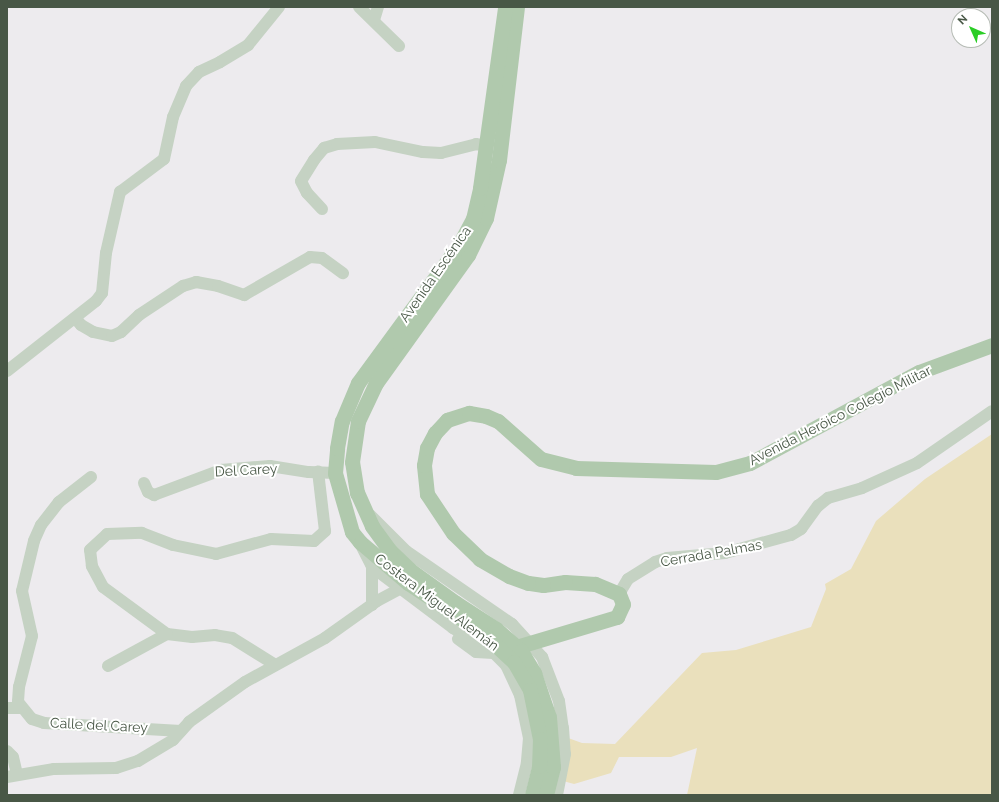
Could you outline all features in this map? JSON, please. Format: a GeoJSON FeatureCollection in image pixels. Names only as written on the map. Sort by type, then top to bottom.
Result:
{"type":"FeatureCollection","features":[{"type":"Feature","properties":{"kind":"main road","name":"Avenida Escénica"},"geometry":{"type":"LineString","coordinates":[[343,503],[335,473],[342,421],[358,384],[454,251],[474,219],[486,146],[505,7]]}},
{"type":"Feature","properties":{"kind":"main road","name":"Costera Miguel Alemán"},"geometry":{"type":"LineString","coordinates":[[454,607],[390,551],[372,526],[357,493],[352,462],[358,421],[376,383],[468,255],[486,218],[499,160],[517,7]]}},
{"type":"Feature","properties":{"kind":"main road","name":"Avenida Heróico Colegio Militar"},"geometry":{"type":"LineString","coordinates":[[619,594],[595,584],[528,583],[493,568],[475,554],[453,533],[427,494],[424,465],[427,448],[435,433],[447,420],[469,413],[498,421],[541,458],[576,468],[716,472],[750,464],[919,372],[992,345]]}},
{"type":"Feature","properties":{"kind":"main road","name":"Costera Miguel Alemán"},"geometry":{"type":"LineString","coordinates":[[343,503],[352,532],[360,542],[408,583],[501,633],[520,651],[534,673],[549,717],[546,795]]}},
{"type":"Feature","properties":{"kind":"main road"},"geometry":{"type":"LineString","coordinates":[[495,653],[617,617],[622,604],[619,594]]}},
{"type":"Feature","properties":{"kind":"main road","name":"Costera Miguel Alemán"},"geometry":{"type":"LineString","coordinates":[[532,795],[546,766]]}},
{"type":"Feature","properties":{"kind":"street"},"geometry":{"type":"LineString","coordinates":[[7,371],[96,301],[102,293],[106,253],[120,192],[164,159],[173,117],[186,86],[198,72],[220,62],[248,44],[279,7]]}},
{"type":"Feature","properties":{"kind":"street"},"geometry":{"type":"LineString","coordinates":[[359,7],[399,46]]}},
{"type":"Feature","properties":{"kind":"street"},"geometry":{"type":"LineString","coordinates":[[374,20],[378,7]]}},
{"type":"Feature","properties":{"kind":"street"},"geometry":{"type":"LineString","coordinates":[[322,209],[307,193],[301,181],[314,160],[324,148],[337,144],[376,142],[423,152],[441,153],[476,144],[486,146]]}},
{"type":"Feature","properties":{"kind":"street"},"geometry":{"type":"LineString","coordinates":[[75,318],[81,325],[93,332],[112,336],[121,332],[139,315],[183,286],[196,282],[218,286],[244,296],[310,257],[322,258],[343,273]]}},
{"type":"Feature","properties":{"kind":"street","name":"Cerrada Palmas"},"geometry":{"type":"LineString","coordinates":[[619,594],[628,579],[655,562],[667,558],[725,553],[791,535],[801,529],[818,506],[828,498],[862,488],[917,463],[992,411]]}},
{"type":"Feature","properties":{"kind":"street","name":"Del Carey"},"geometry":{"type":"LineString","coordinates":[[144,483],[148,492],[154,495],[221,470],[270,466],[335,473]]}},
{"type":"Feature","properties":{"kind":"street"},"geometry":{"type":"LineString","coordinates":[[274,664],[232,638],[215,635],[192,637],[167,634],[104,587],[92,566],[90,550],[107,534],[142,533],[173,545],[216,554],[271,539],[314,542],[325,531],[318,472]]}},
{"type":"Feature","properties":{"kind":"street"},"geometry":{"type":"LineString","coordinates":[[22,708],[18,702],[19,687],[32,636],[22,591],[29,556],[41,525],[56,506],[91,477]]}},
{"type":"Feature","properties":{"kind":"street"},"geometry":{"type":"LineString","coordinates":[[365,510],[406,551],[512,624],[531,642],[542,657],[559,702],[565,754],[557,795]]}},
{"type":"Feature","properties":{"kind":"street"},"geometry":{"type":"LineString","coordinates":[[360,542],[372,567],[372,605]]}},
{"type":"Feature","properties":{"kind":"street"},"geometry":{"type":"LineString","coordinates":[[372,567],[453,628],[495,653],[512,676],[524,710],[529,738],[527,764],[519,795]]}},
{"type":"Feature","properties":{"kind":"street"},"geometry":{"type":"LineString","coordinates":[[7,751],[13,758],[12,776],[54,769],[116,768],[138,761],[173,740],[182,731],[245,682],[274,664],[325,638],[372,605],[400,589]]}},
{"type":"Feature","properties":{"kind":"street"},"geometry":{"type":"LineString","coordinates":[[372,605],[397,598],[404,600],[476,652],[495,653]]}},
{"type":"Feature","properties":{"kind":"street"},"geometry":{"type":"LineString","coordinates":[[108,666],[167,634]]}},
{"type":"Feature","properties":{"kind":"street"},"geometry":{"type":"LineString","coordinates":[[7,708],[22,708]]}},
{"type":"Feature","properties":{"kind":"street","name":"Calle del Carey"},"geometry":{"type":"LineString","coordinates":[[22,708],[32,719],[44,722],[182,731]]}},
{"type":"Feature","properties":{"kind":"shaded area"},"geometry":{"type":"Polygon","coordinates":[[[992,434],[992,795],[687,795],[697,748],[671,757],[619,757],[611,773],[574,784],[556,779],[557,734],[582,743],[615,744],[702,653],[736,650],[811,627],[826,589],[825,584],[851,569],[876,521],[925,479],[992,434]]]}}]}
